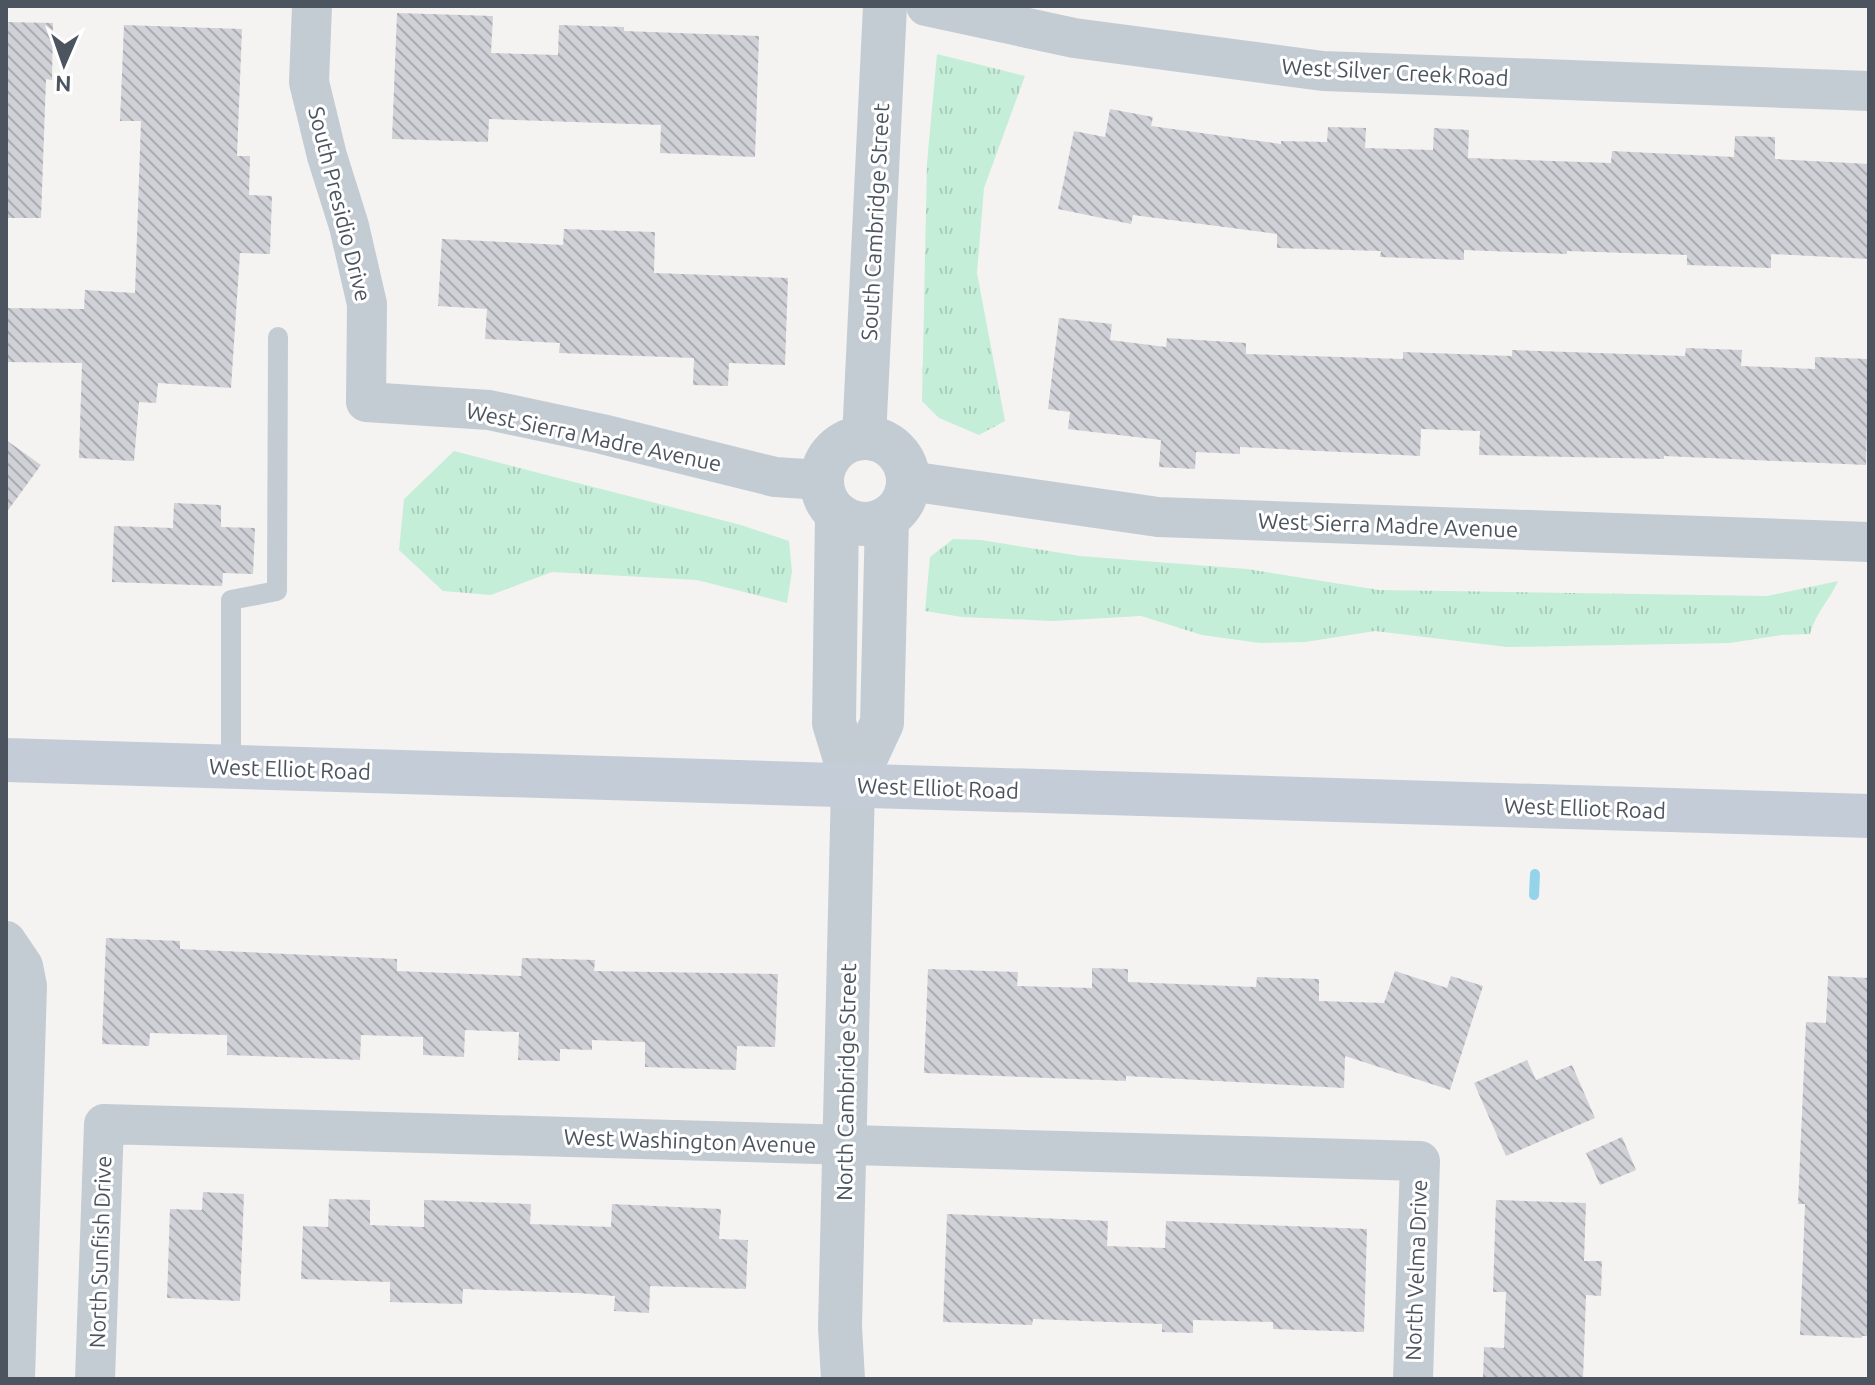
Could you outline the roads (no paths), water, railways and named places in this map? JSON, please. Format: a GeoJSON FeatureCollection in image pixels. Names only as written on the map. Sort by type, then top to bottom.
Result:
{"type":"FeatureCollection","features":[{"type":"Feature","properties":{"kind":"main road","name":"West Elliot Road"},"geometry":{"type":"LineString","coordinates":[[6,760],[1869,816]]}},
{"type":"Feature","properties":{"kind":"street","name":"South Presidio Drive"},"geometry":{"type":"LineString","coordinates":[[312,6],[309,82],[367,304],[366,402]]}},
{"type":"Feature","properties":{"kind":"street","name":"South Cambridge Street"},"geometry":{"type":"LineString","coordinates":[[864,438],[885,6]]}},
{"type":"Feature","properties":{"kind":"street","name":"West Silver Creek Road"},"geometry":{"type":"LineString","coordinates":[[926,6],[1074,38],[1323,71],[1869,91]]}},
{"type":"Feature","properties":{"kind":"street","name":"West Sierra Madre Avenue"},"geometry":{"type":"LineString","coordinates":[[366,402],[489,410],[602,434],[775,477],[829,497]]}},
{"type":"Feature","properties":{"kind":"street"},"geometry":{"type":"LineString","coordinates":[[829,497],[853,523],[887,518],[903,502],[909,481],[900,455],[878,440],[864,438],[851,441],[831,455],[829,497],[834,723],[853,785]]}},
{"type":"Feature","properties":{"kind":"street","name":"West Sierra Madre Avenue"},"geometry":{"type":"LineString","coordinates":[[909,481],[1158,517],[1869,542]]}},
{"type":"Feature","properties":{"kind":"street"},"geometry":{"type":"LineString","coordinates":[[853,785],[882,723],[887,518]]}},
{"type":"Feature","properties":{"kind":"street","name":"North Cambridge Street"},"geometry":{"type":"LineString","coordinates":[[843,1379],[840,1327],[853,785]]}},
{"type":"Feature","properties":{"kind":"street"},"geometry":{"type":"LineString","coordinates":[[6,941],[23,966],[27,986],[15,1379]]}},
{"type":"Feature","properties":{"kind":"street","name":"West Washington Avenue"},"geometry":{"type":"LineString","coordinates":[[104,1124],[1420,1161]]}},
{"type":"Feature","properties":{"kind":"street","name":"North Sunfish Drive"},"geometry":{"type":"LineString","coordinates":[[95,1379],[104,1124]]}},
{"type":"Feature","properties":{"kind":"street","name":"North Velma Drive"},"geometry":{"type":"LineString","coordinates":[[1413,1379],[1420,1161]]}},
{"type":"Feature","properties":{"kind":"lane"},"geometry":{"type":"LineString","coordinates":[[231,767],[231,600],[277,591],[278,337]]}},
{"type":"Feature","properties":{"kind":"waterway"},"geometry":{"type":"LineString","coordinates":[[1534,895],[1535,874]]}}]}
